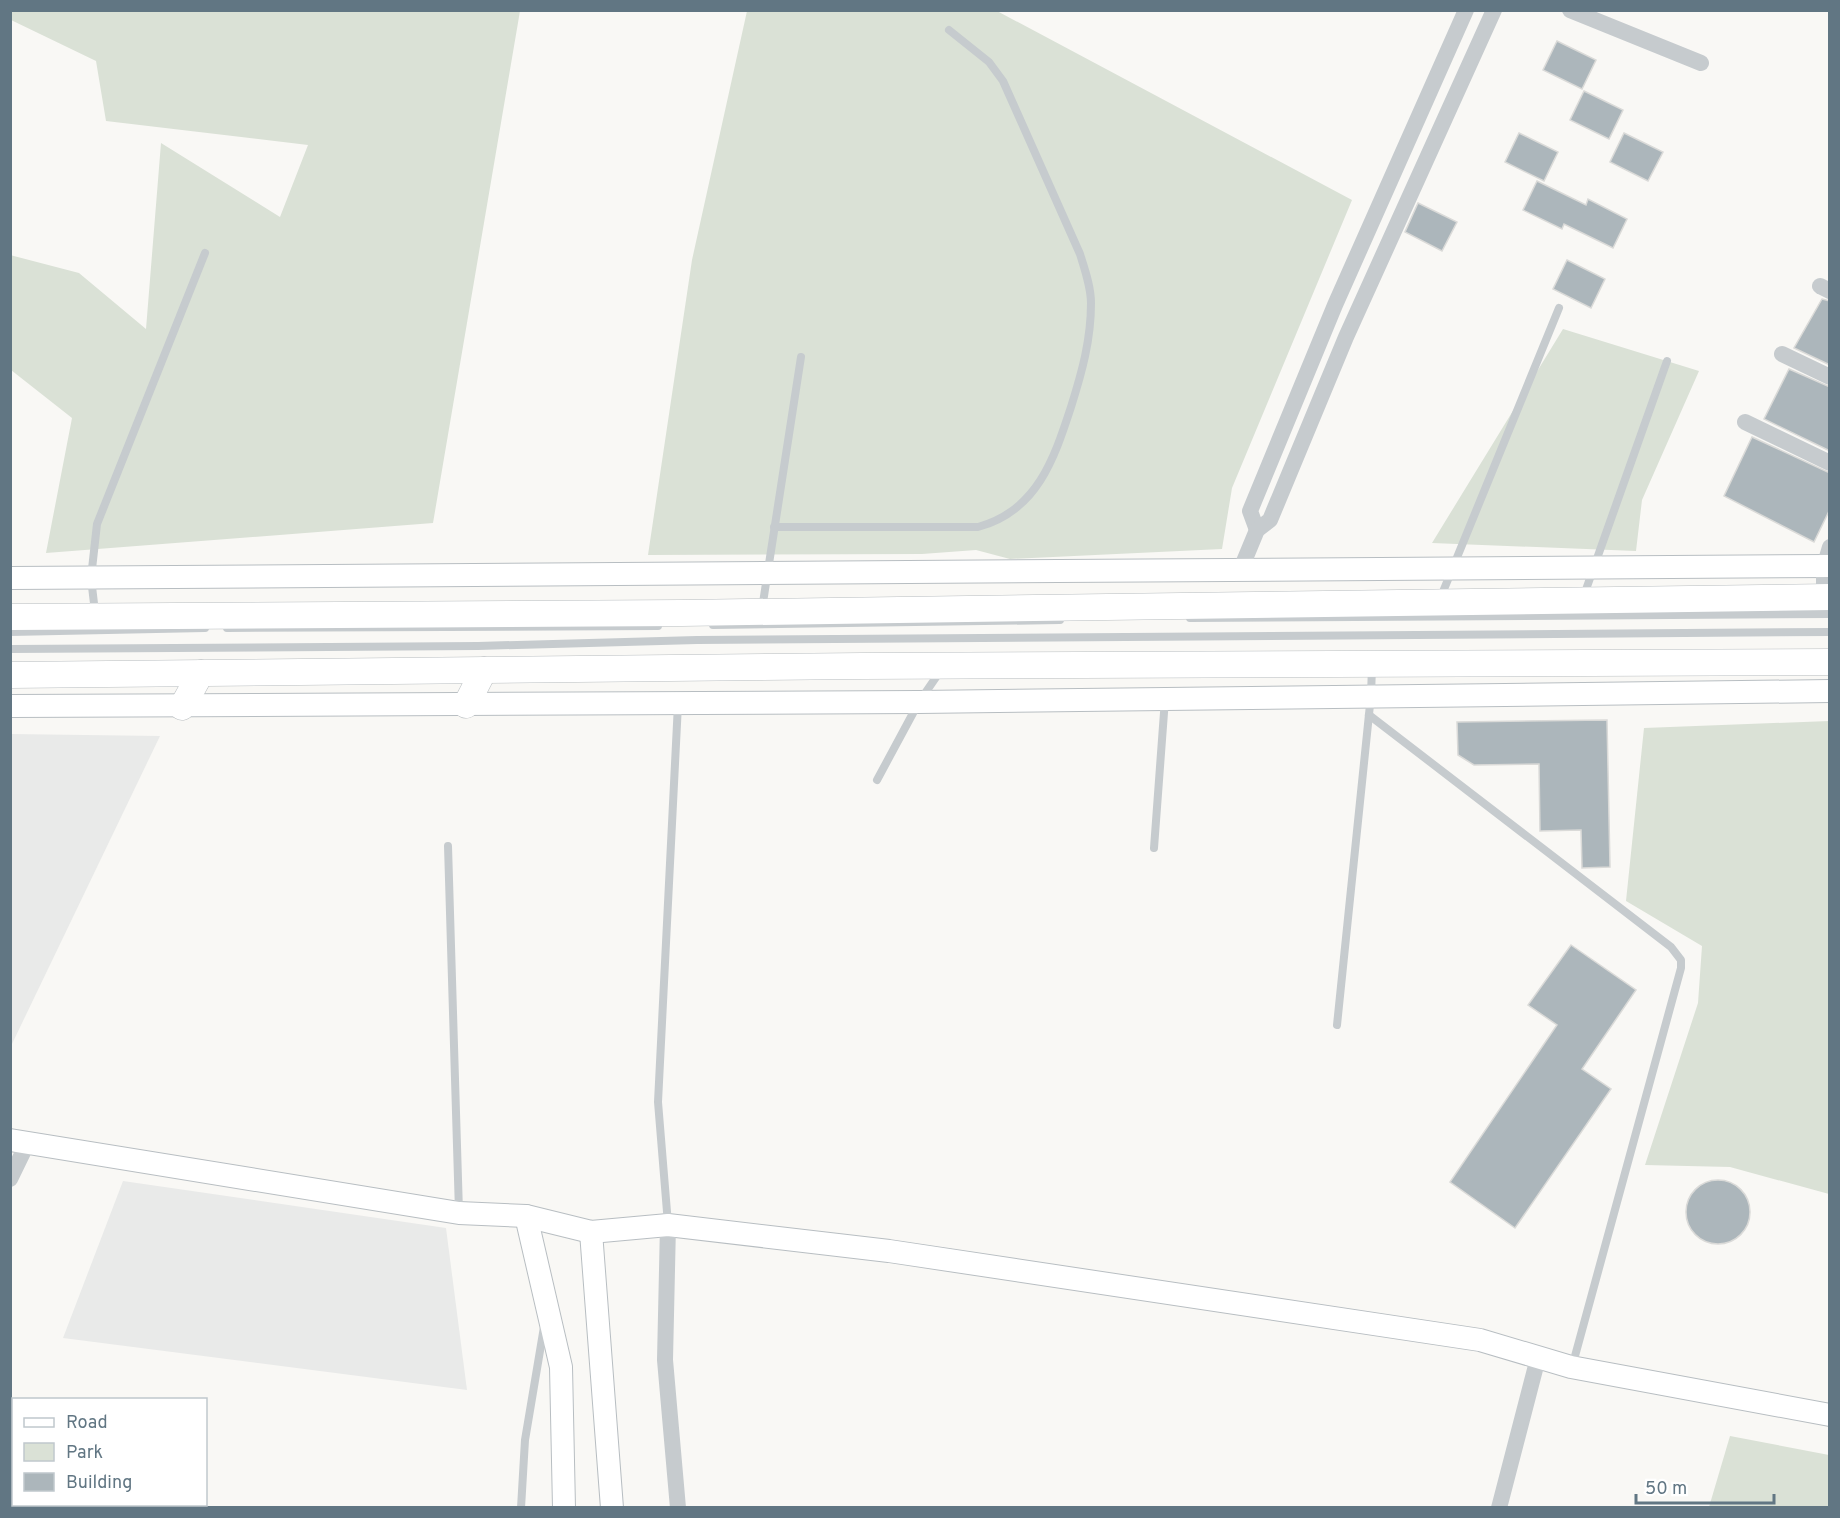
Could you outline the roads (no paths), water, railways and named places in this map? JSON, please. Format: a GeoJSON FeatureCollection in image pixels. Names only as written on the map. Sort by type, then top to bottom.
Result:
{"type":"FeatureCollection","features":[{"type":"Feature","properties":{"kind":"main road"},"geometry":{"type":"LineString","coordinates":[[10,616],[762,612],[1582,601],[1828,603]]}},
{"type":"Feature","properties":{"kind":"main road"},"geometry":{"type":"LineString","coordinates":[[10,675],[1830,662]]}},
{"type":"Feature","properties":{"kind":"main road"},"geometry":{"type":"LineString","coordinates":[[466,705],[484,670]]}},
{"type":"Feature","properties":{"kind":"main road"},"geometry":{"type":"LineString","coordinates":[[182,707],[201,673]]}},
{"type":"Feature","properties":{"kind":"street"},"geometry":{"type":"LineString","coordinates":[[1257,530],[1250,511],[1335,305],[1466,10]]}},
{"type":"Feature","properties":{"kind":"street"},"geometry":{"type":"LineString","coordinates":[[1240,571],[1257,530],[1270,520],[1346,338],[1494,10]]}},
{"type":"Feature","properties":{"kind":"street"},"geometry":{"type":"LineString","coordinates":[[1570,10],[1701,63]]}},
{"type":"Feature","properties":{"kind":"street"},"geometry":{"type":"LineString","coordinates":[[1782,354],[1830,377]]}},
{"type":"Feature","properties":{"kind":"street"},"geometry":{"type":"LineString","coordinates":[[1745,422],[1830,463]]}},
{"type":"Feature","properties":{"kind":"street"},"geometry":{"type":"LineString","coordinates":[[10,578],[1451,570],[1828,560],[1828,603]]}},
{"type":"Feature","properties":{"kind":"street"},"geometry":{"type":"LineString","coordinates":[[10,706],[678,704],[1165,698],[1370,705],[1830,691]]}},
{"type":"Feature","properties":{"kind":"street"},"geometry":{"type":"LineString","coordinates":[[10,1179],[19,1142],[459,1213],[526,1216],[591,1232],[668,1225],[890,1251],[1480,1340],[1571,1367],[1830,1415]]}},
{"type":"Feature","properties":{"kind":"street"},"geometry":{"type":"LineString","coordinates":[[526,1216],[561,1367],[564,1508]]}},
{"type":"Feature","properties":{"kind":"street"},"geometry":{"type":"LineString","coordinates":[[668,1225],[664,1360],[678,1508]]}},
{"type":"Feature","properties":{"kind":"street"},"geometry":{"type":"LineString","coordinates":[[591,1232],[612,1508]]}},
{"type":"Feature","properties":{"kind":"street"},"geometry":{"type":"LineString","coordinates":[[1499,1508],[1538,1358]]}},
{"type":"Feature","properties":{"kind":"lane"},"geometry":{"type":"LineString","coordinates":[[774,527],[978,527],[999,522],[1016,509],[1031,494],[1053,462],[1086,360],[1091,301],[1087,279],[1080,254],[1003,81],[989,62],[949,30]]}},
{"type":"Feature","properties":{"kind":"lane"},"geometry":{"type":"LineString","coordinates":[[96,616],[91,578],[97,524],[205,253]]}},
{"type":"Feature","properties":{"kind":"lane"},"geometry":{"type":"LineString","coordinates":[[1439,603],[1559,308]]}},
{"type":"Feature","properties":{"kind":"lane"},"geometry":{"type":"LineString","coordinates":[[762,612],[801,357]]}},
{"type":"Feature","properties":{"kind":"lane"},"geometry":{"type":"LineString","coordinates":[[1582,601],[1667,361]]}},
{"type":"Feature","properties":{"kind":"lane"},"geometry":{"type":"LineString","coordinates":[[1174,618],[1828,603]]}},
{"type":"Feature","properties":{"kind":"lane"},"geometry":{"type":"LineString","coordinates":[[705,625],[1069,620]]}},
{"type":"Feature","properties":{"kind":"lane"},"geometry":{"type":"LineString","coordinates":[[10,632],[669,626]]}},
{"type":"Feature","properties":{"kind":"lane"},"geometry":{"type":"LineString","coordinates":[[10,649],[478,646],[697,640],[1830,632]]}},
{"type":"Feature","properties":{"kind":"lane"},"geometry":{"type":"LineString","coordinates":[[1337,1025],[1370,705],[1372,664]]}},
{"type":"Feature","properties":{"kind":"lane"},"geometry":{"type":"LineString","coordinates":[[877,780],[919,702],[943,667]]}},
{"type":"Feature","properties":{"kind":"lane"},"geometry":{"type":"LineString","coordinates":[[1154,848],[1165,698]]}},
{"type":"Feature","properties":{"kind":"lane"},"geometry":{"type":"LineString","coordinates":[[668,1225],[658,1102],[678,704]]}},
{"type":"Feature","properties":{"kind":"lane"},"geometry":{"type":"LineString","coordinates":[[1370,705],[1671,947],[1681,960],[1681,968],[1571,1367]]}},
{"type":"Feature","properties":{"kind":"lane"},"geometry":{"type":"LineString","coordinates":[[448,846],[459,1213]]}},
{"type":"Feature","properties":{"kind":"lane"},"geometry":{"type":"LineString","coordinates":[[521,1508],[525,1440],[547,1308]]}}]}
